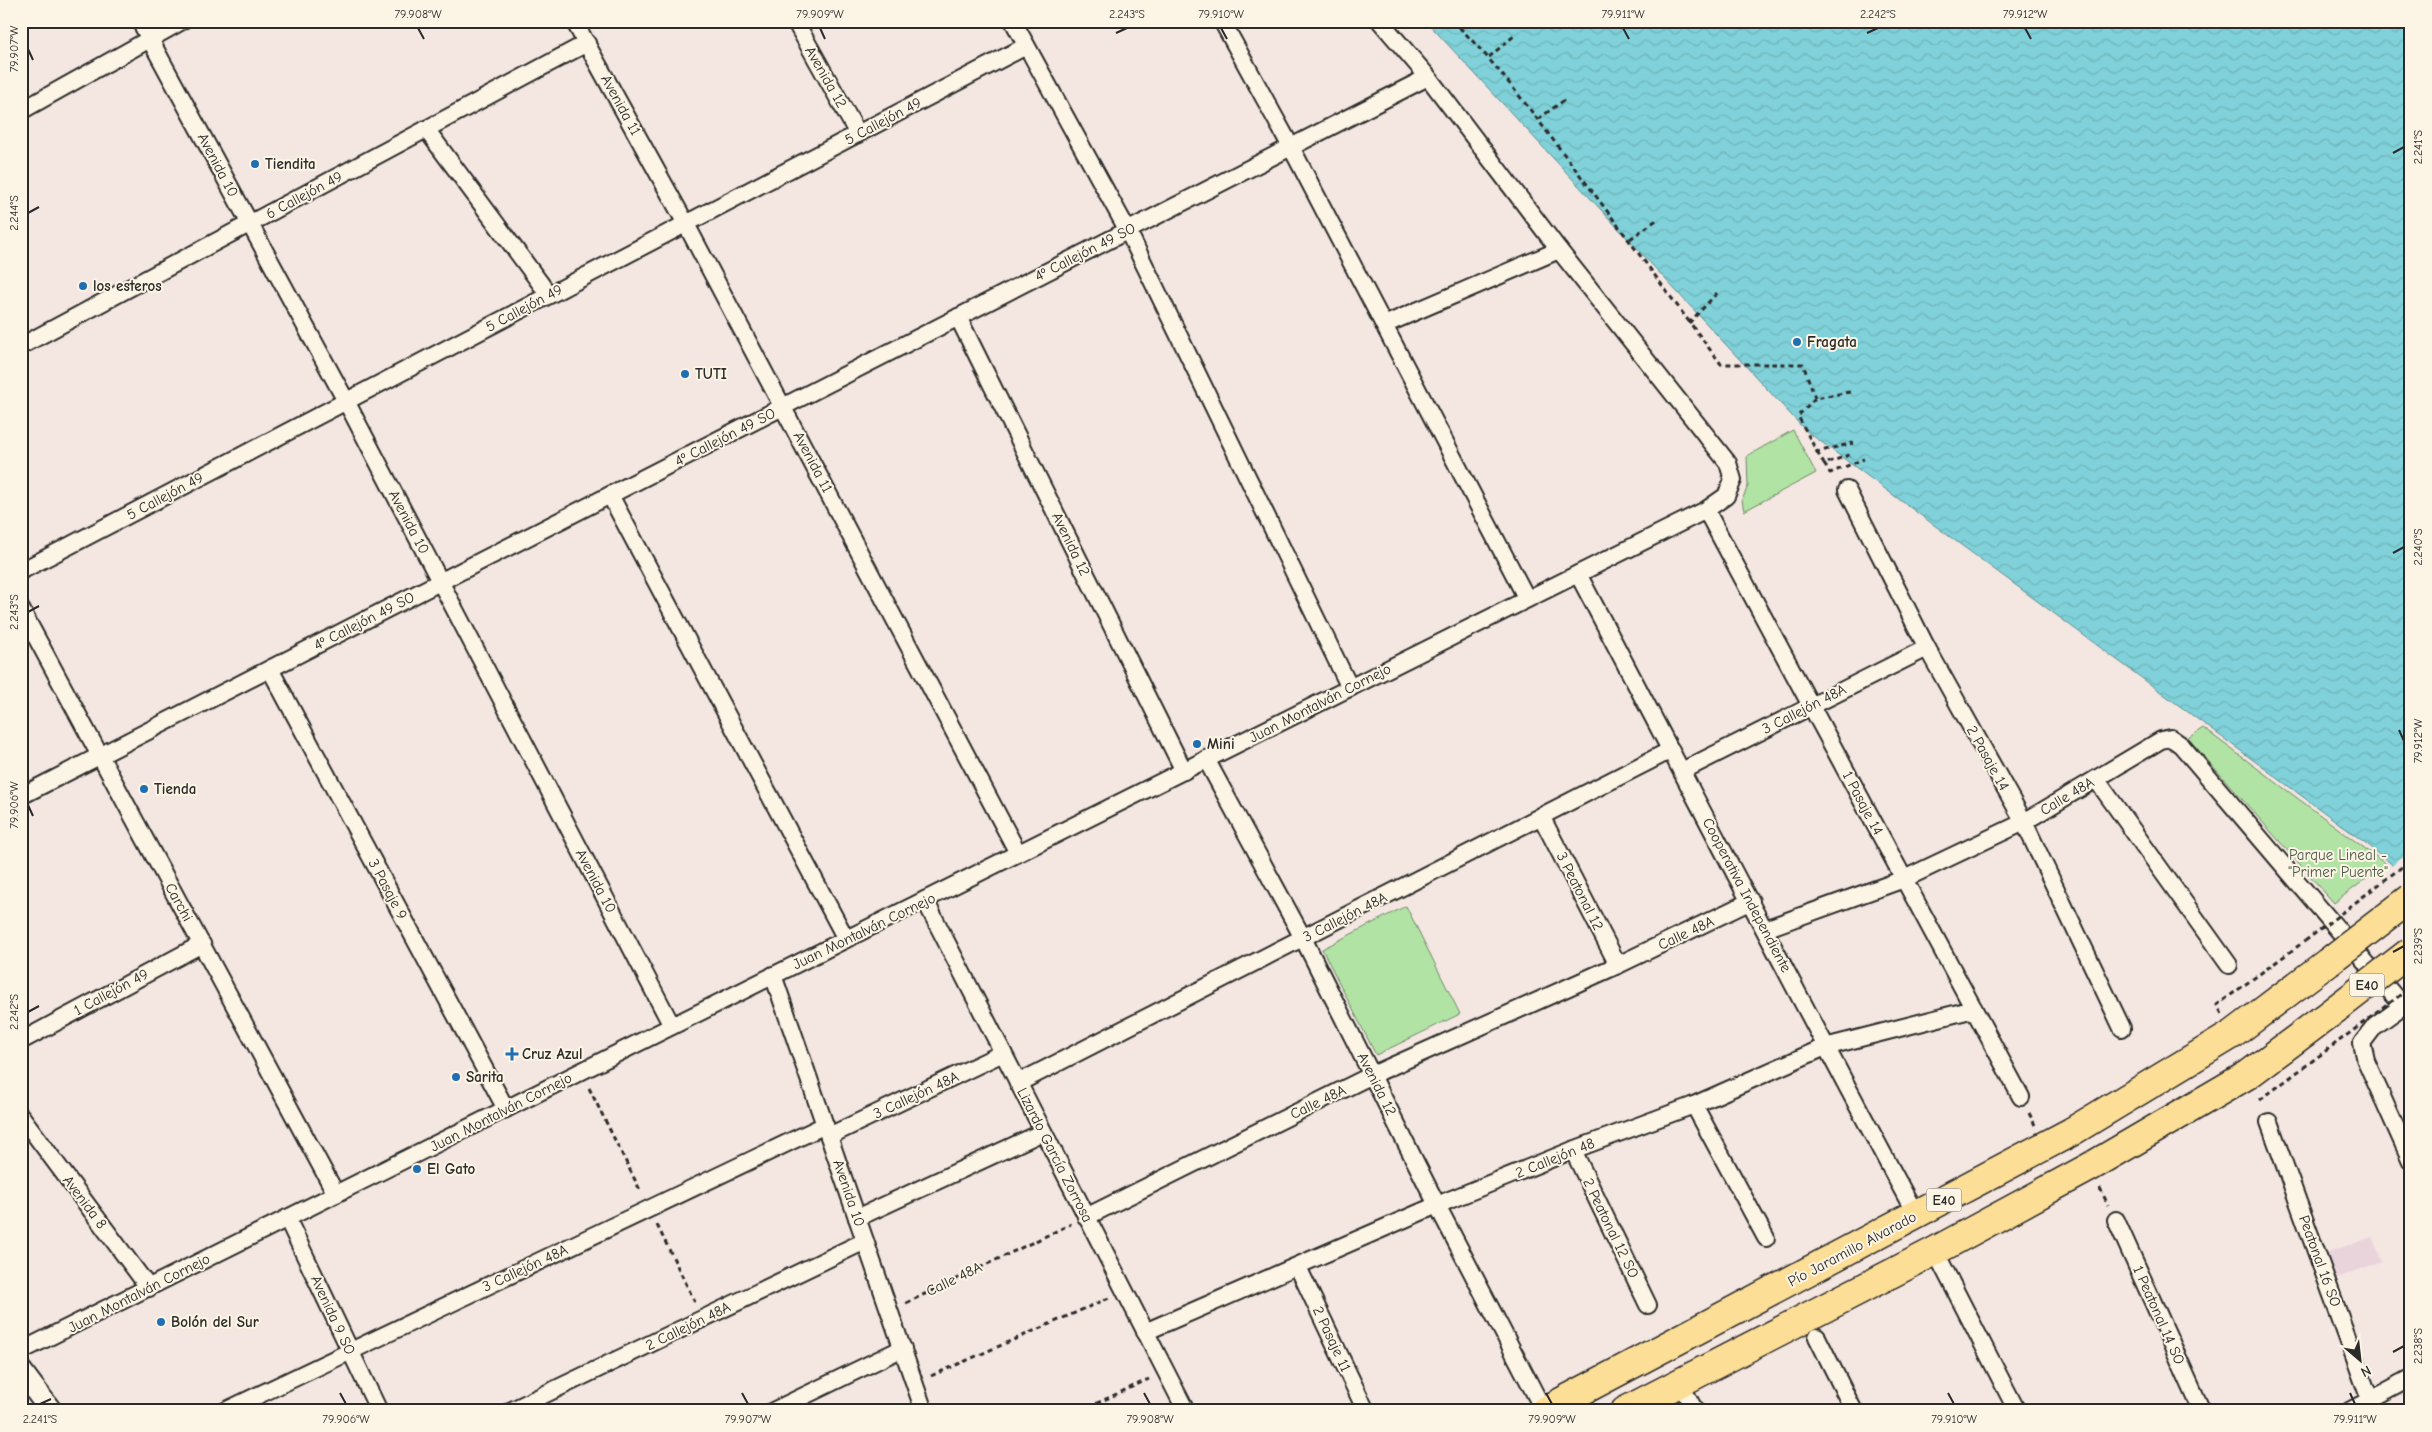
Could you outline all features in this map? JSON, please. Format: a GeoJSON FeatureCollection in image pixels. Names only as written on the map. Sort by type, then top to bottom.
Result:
{"type":"FeatureCollection","features":[{"type":"Feature","properties":{"kind":"highway","name":"Pío Jaramillo Alvarado"},"geometry":{"type":"LineString","coordinates":[[1544,1411],[2045,1146],[2233,1034],[2411,898]]}},
{"type":"Feature","properties":{"kind":"highway","name":"E40"},"geometry":{"type":"LineString","coordinates":[[1625,1411],[1935,1251],[2090,1167],[2249,1074],[2411,951]]}},
{"type":"Feature","properties":{"kind":"street","name":"Avenida 10"},"geometry":{"type":"LineString","coordinates":[[140,21],[346,401],[672,1026]]}},
{"type":"Feature","properties":{"kind":"street"},"geometry":{"type":"LineString","coordinates":[[21,111],[182,21]]}},
{"type":"Feature","properties":{"kind":"street","name":"Avenida 11"},"geometry":{"type":"LineString","coordinates":[[574,21],[686,224],[1018,853]]}},
{"type":"Feature","properties":{"kind":"street","name":"Avenida 12"},"geometry":{"type":"LineString","coordinates":[[795,21],[858,134]]}},
{"type":"Feature","properties":{"kind":"street"},"geometry":{"type":"LineString","coordinates":[[1013,21],[1128,230],[1350,688]]}},
{"type":"Feature","properties":{"kind":"street"},"geometry":{"type":"LineString","coordinates":[[1222,21],[1291,147],[1527,599]]}},
{"type":"Feature","properties":{"kind":"street","name":"Juan Montalván Cornejo"},"geometry":{"type":"LineString","coordinates":[[21,1351],[1706,510],[1726,496],[1733,480],[1728,463],[1559,250],[1428,77],[1380,21]]}},
{"type":"Feature","properties":{"kind":"street","name":"6 Callejón 49"},"geometry":{"type":"LineString","coordinates":[[21,346],[587,43]]}},
{"type":"Feature","properties":{"kind":"street","name":"5 Callejón 49"},"geometry":{"type":"LineString","coordinates":[[21,570],[1026,46]]}},
{"type":"Feature","properties":{"kind":"street","name":"4º Callejón 49 SO"},"geometry":{"type":"LineString","coordinates":[[21,796],[1428,77]]}},
{"type":"Feature","properties":{"kind":"street"},"geometry":{"type":"LineString","coordinates":[[426,129],[549,295]]}},
{"type":"Feature","properties":{"kind":"street"},"geometry":{"type":"LineString","coordinates":[[1384,325],[1559,250]]}},
{"type":"Feature","properties":{"kind":"street","name":"Avenida 12"},"geometry":{"type":"LineString","coordinates":[[958,317],[1184,771]]}},
{"type":"Feature","properties":{"kind":"street","name":"2 Pasaje 14"},"geometry":{"type":"LineString","coordinates":[[1847,490],[1927,648],[2024,822],[2122,1028]]}},
{"type":"Feature","properties":{"kind":"street"},"geometry":{"type":"LineString","coordinates":[[610,495],[846,939]]}},
{"type":"Feature","properties":{"kind":"street","name":"1 Pasaje 14"},"geometry":{"type":"LineString","coordinates":[[1706,510],[2021,1097]]}},
{"type":"Feature","properties":{"kind":"street","name":"Cooperativa Independiente"},"geometry":{"type":"LineString","coordinates":[[1578,574],[1825,1047],[1916,1215]]}},
{"type":"Feature","properties":{"kind":"street","name":"Carchi"},"geometry":{"type":"LineString","coordinates":[[21,609],[98,756],[202,944],[336,1194]]}},
{"type":"Feature","properties":{"kind":"street","name":"3 Callejón 48A"},"geometry":{"type":"LineString","coordinates":[[1682,772],[1927,648]]}},
{"type":"Feature","properties":{"kind":"street","name":"3 Pasaje 9"},"geometry":{"type":"LineString","coordinates":[[270,669],[506,1109]]}},
{"type":"Feature","properties":{"kind":"street","name":"Calle 48A"},"geometry":{"type":"LineString","coordinates":[[1765,929],[1904,879],[2024,822],[2161,740],[2171,738],[2181,745],[2406,1002]]}},
{"type":"Feature","properties":{"kind":"street","name":"3 Callejón 48A"},"geometry":{"type":"LineString","coordinates":[[1018,1083],[1671,750]]}},
{"type":"Feature","properties":{"kind":"street","name":"Avenida 12"},"geometry":{"type":"LineString","coordinates":[[1206,759],[1303,938],[1437,1205],[1544,1411]]}},
{"type":"Feature","properties":{"kind":"street"},"geometry":{"type":"LineString","coordinates":[[2096,779],[2229,965]]}},
{"type":"Feature","properties":{"kind":"street","name":"3 Peatonal 12"},"geometry":{"type":"LineString","coordinates":[[1541,816],[1618,965]]}},
{"type":"Feature","properties":{"kind":"street","name":"Lizardo García Zorrosa"},"geometry":{"type":"LineString","coordinates":[[925,900],[1186,1411]]}},
{"type":"Feature","properties":{"kind":"street","name":"Calle 48A"},"geometry":{"type":"LineString","coordinates":[[1086,1217],[1372,1075],[1618,965],[1750,901]]}},
{"type":"Feature","properties":{"kind":"street","name":"1 Callejón 49"},"geometry":{"type":"LineString","coordinates":[[21,1041],[202,944]]}},
{"type":"Feature","properties":{"kind":"street","name":"Avenida 10"},"geometry":{"type":"LineString","coordinates":[[774,975],[924,1411]]}},
{"type":"Feature","properties":{"kind":"street"},"geometry":{"type":"LineString","coordinates":[[2406,1002],[2375,1026],[2362,1043],[2366,1061],[2411,1161]]}},
{"type":"Feature","properties":{"kind":"street","name":"2 Callejón 48"},"geometry":{"type":"LineString","coordinates":[[1145,1332],[1437,1205],[1573,1150],[1694,1105],[1825,1047],[1974,1010]]}},
{"type":"Feature","properties":{"kind":"street","name":"3 Callejón 48A"},"geometry":{"type":"LineString","coordinates":[[225,1411],[350,1351],[827,1131],[1003,1054]]}},
{"type":"Feature","properties":{"kind":"street"},"geometry":{"type":"LineString","coordinates":[[1694,1105],[1766,1238]]}},
{"type":"Feature","properties":{"kind":"street","name":"Avenida 8"},"geometry":{"type":"LineString","coordinates":[[21,1116],[149,1288]]}},
{"type":"Feature","properties":{"kind":"street","name":"Peatonal 16 SO"},"geometry":{"type":"LineString","coordinates":[[2269,1122],[2372,1405]]}},
{"type":"Feature","properties":{"kind":"street"},"geometry":{"type":"LineString","coordinates":[[857,1218],[1043,1132]]}},
{"type":"Feature","properties":{"kind":"street","name":"2 Peatonal 12 SO"},"geometry":{"type":"LineString","coordinates":[[1573,1150],[1648,1305]]}},
{"type":"Feature","properties":{"kind":"street","name":"Avenida 9 SO"},"geometry":{"type":"LineString","coordinates":[[287,1218],[379,1411]]}},
{"type":"Feature","properties":{"kind":"street","name":"1 Peatonal 14 SO"},"geometry":{"type":"LineString","coordinates":[[2116,1220],[2202,1411]]}},
{"type":"Feature","properties":{"kind":"street","name":"2 Callejón 48A"},"geometry":{"type":"LineString","coordinates":[[510,1411],[865,1241]]}},
{"type":"Feature","properties":{"kind":"street"},"geometry":{"type":"LineString","coordinates":[[1935,1251],[2018,1411]]}},
{"type":"Feature","properties":{"kind":"street","name":"2 Pasaje 11"},"geometry":{"type":"LineString","coordinates":[[1298,1267],[1366,1411]]}},
{"type":"Feature","properties":{"kind":"street"},"geometry":{"type":"LineString","coordinates":[[1816,1337],[1854,1411]]}},
{"type":"Feature","properties":{"kind":"street"},"geometry":{"type":"LineString","coordinates":[[774,1411],[903,1348]]}},
{"type":"Feature","properties":{"kind":"street"},"geometry":{"type":"LineString","coordinates":[[21,1371],[51,1411]]}},
{"type":"Feature","properties":{"kind":"street"},"geometry":{"type":"LineString","coordinates":[[2349,1411],[2372,1405],[2411,1378]]}},
{"type":"Feature","properties":{"kind":"street"},"geometry":{"type":"LineString","coordinates":[[1680,1383],[1694,1411]]}},
{"type":"Feature","properties":{"kind":"path"},"geometry":{"type":"LineString","coordinates":[[1453,21],[1489,57],[1538,119],[1630,239],[1689,323],[1721,364],[1803,364],[1815,398]]}},
{"type":"Feature","properties":{"kind":"path"},"geometry":{"type":"LineString","coordinates":[[1489,57],[1515,35]]}},
{"type":"Feature","properties":{"kind":"path"},"geometry":{"type":"LineString","coordinates":[[1538,119],[1566,99]]}},
{"type":"Feature","properties":{"kind":"path"},"geometry":{"type":"LineString","coordinates":[[1630,239],[1658,218]]}},
{"type":"Feature","properties":{"kind":"path"},"geometry":{"type":"LineString","coordinates":[[1689,323],[1720,291]]}},
{"type":"Feature","properties":{"kind":"path"},"geometry":{"type":"LineString","coordinates":[[1850,392],[1815,398],[1798,416],[1830,473],[1864,459]]}},
{"type":"Feature","properties":{"kind":"path"},"geometry":{"type":"LineString","coordinates":[[1817,452],[1853,443]]}},
{"type":"Feature","properties":{"kind":"path"},"geometry":{"type":"LineString","coordinates":[[1824,464],[1852,454]]}},
{"type":"Feature","properties":{"kind":"path"},"geometry":{"type":"LineString","coordinates":[[2233,1034],[2217,1004],[2305,941],[2411,860]]}},
{"type":"Feature","properties":{"kind":"path"},"geometry":{"type":"LineString","coordinates":[[2260,1100],[2411,986]]}},
{"type":"Feature","properties":{"kind":"path"},"geometry":{"type":"LineString","coordinates":[[2021,1097],[2045,1146]]}},
{"type":"Feature","properties":{"kind":"path"},"geometry":{"type":"LineString","coordinates":[[2090,1167],[2116,1220]]}},
{"type":"Feature","properties":{"kind":"path","name":"Calle 48A"},"geometry":{"type":"LineString","coordinates":[[889,1311],[1086,1217]]}},
{"type":"Feature","properties":{"kind":"path"},"geometry":{"type":"LineString","coordinates":[[915,1383],[1124,1291]]}},
{"type":"Feature","properties":{"kind":"path"},"geometry":{"type":"LineString","coordinates":[[1080,1411],[1165,1371]]}},
{"type":"Feature","properties":{"kind":"shaded area"},"geometry":{"type":"Polygon","coordinates":[[[2372,1237],[2382,1261],[2335,1279],[2325,1253],[2372,1237]]]}},
{"type":"Feature","properties":{"kind":"green space"},"geometry":{"type":"Polygon","coordinates":[[[1793,430],[1816,473],[1744,511],[1742,500],[1748,486],[1747,456],[1793,430]]]}},
{"type":"Feature","properties":{"kind":"green space","name":"Parque Lineal - \"Primer Puente\""},"geometry":{"type":"Polygon","coordinates":[[[2203,728],[2386,864],[2334,903],[2188,738],[2203,728]]]}},
{"type":"Feature","properties":{"kind":"green space"},"geometry":{"type":"Polygon","coordinates":[[[1406,906],[1460,1014],[1376,1055],[1322,949],[1406,906]]]}},
{"type":"Feature","properties":{"kind":"water"},"geometry":{"type":"Polygon","coordinates":[[[1426,21],[2411,21],[2411,880],[2367,844],[1805,430],[1426,21]]]}},
{"type":"Feature","properties":{"kind":"pier"},"geometry":{"type":"Polygon","coordinates":[[[2411,851],[2411,882],[2390,866],[2411,851]]]}},
{"type":"Feature","properties":{"kind":"place","name":"Tiendita"},"geometry":{"type":"Point","coordinates":[255,164]}},
{"type":"Feature","properties":{"kind":"place","name":"los esteros"},"geometry":{"type":"Point","coordinates":[83,286]}},
{"type":"Feature","properties":{"kind":"place","name":"Fragata"},"geometry":{"type":"Point","coordinates":[1797,342]}},
{"type":"Feature","properties":{"kind":"place","name":"TUTI"},"geometry":{"type":"Point","coordinates":[685,374]}},
{"type":"Feature","properties":{"kind":"place","name":"Mini"},"geometry":{"type":"Point","coordinates":[1197,744]}},
{"type":"Feature","properties":{"kind":"place","name":"Tienda"},"geometry":{"type":"Point","coordinates":[144,789]}},
{"type":"Feature","properties":{"kind":"place","name":"Cruz Azul"},"geometry":{"type":"Point","coordinates":[512,1054]}},
{"type":"Feature","properties":{"kind":"place","name":"Sarita"},"geometry":{"type":"Point","coordinates":[456,1077]}},
{"type":"Feature","properties":{"kind":"place","name":"El Gato"},"geometry":{"type":"Point","coordinates":[417,1169]}},
{"type":"Feature","properties":{"kind":"place","name":"Bolón del Sur"},"geometry":{"type":"Point","coordinates":[161,1322]}}]}
